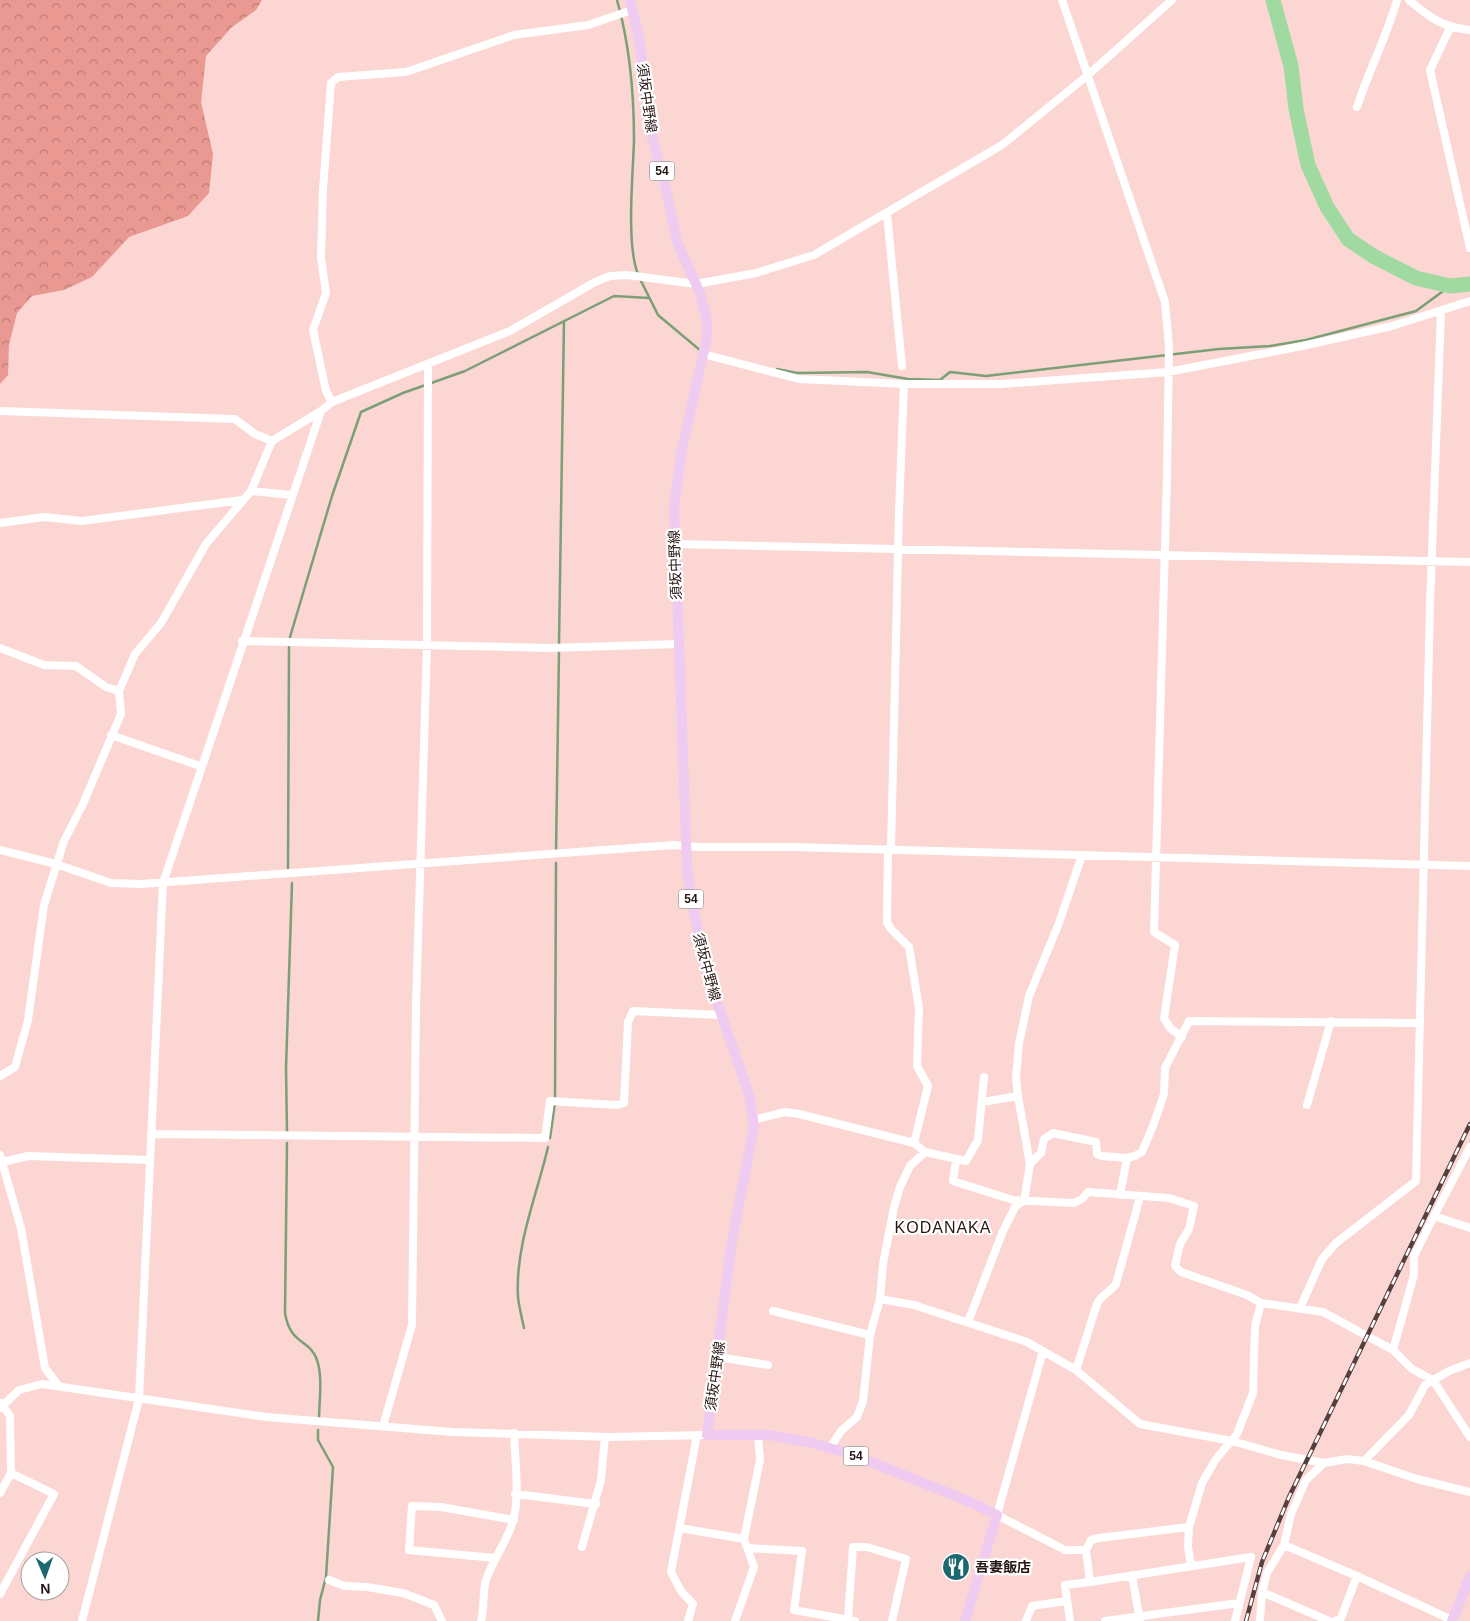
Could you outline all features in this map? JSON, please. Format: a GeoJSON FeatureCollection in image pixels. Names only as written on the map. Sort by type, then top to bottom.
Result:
{"type":"FeatureCollection","features":[{"type":"Feature","properties":{"kind":"main road","name":"須坂中野線"},"geometry":{"type":"LineString","coordinates":[[630,7],[638,38],[648,123],[666,188],[677,242],[707,314],[707,337],[704,354],[676,482],[674,544],[686,846],[688,880],[706,970],[720,1015],[748,1090],[753,1120],[752,1143],[732,1240],[718,1357],[702,1435]]}},
{"type":"Feature","properties":{"kind":"main road","name":"54"},"geometry":{"type":"LineString","coordinates":[[702,1435],[783,1437],[830,1448],[968,1500],[997,1515]]}},
{"type":"Feature","properties":{"kind":"main road"},"geometry":{"type":"LineString","coordinates":[[965,1621],[997,1515]]}},
{"type":"Feature","properties":{"kind":"main road"},"geometry":{"type":"LineString","coordinates":[[1453,1621],[1470,1576]]}},
{"type":"Feature","properties":{"kind":"street"},"geometry":{"type":"LineString","coordinates":[[1062,0],[1165,302],[1169,347],[1154,932],[1175,945],[1164,1018],[1170,1028],[1182,1037]]}},
{"type":"Feature","properties":{"kind":"street"},"geometry":{"type":"LineString","coordinates":[[0,1076],[15,1067],[28,1020],[44,906],[56,864],[121,714],[119,691],[135,654],[161,623],[206,544],[251,491],[272,440],[321,411],[332,402],[510,331],[595,282],[610,276],[627,275],[696,284],[756,273],[814,255],[1002,145],[1088,75],[1172,0]]}},
{"type":"Feature","properties":{"kind":"street"},"geometry":{"type":"LineString","coordinates":[[1357,107],[1367,76],[1389,27],[1397,0]]}},
{"type":"Feature","properties":{"kind":"street"},"geometry":{"type":"LineString","coordinates":[[1409,0],[1426,14],[1450,28],[1470,30]]}},
{"type":"Feature","properties":{"kind":"street"},"geometry":{"type":"LineString","coordinates":[[332,402],[326,391],[313,330],[326,293],[321,258],[323,190],[331,83],[338,77],[406,72],[514,35],[588,25],[616,15],[630,7]]}},
{"type":"Feature","properties":{"kind":"street"},"geometry":{"type":"LineString","coordinates":[[1450,28],[1430,70],[1470,248]]}},
{"type":"Feature","properties":{"kind":"street"},"geometry":{"type":"LineString","coordinates":[[887,214],[902,366]]}},
{"type":"Feature","properties":{"kind":"street"},"geometry":{"type":"LineString","coordinates":[[704,354],[799,379],[904,384],[1001,384],[1168,370],[1302,346],[1392,326],[1470,301]]}},
{"type":"Feature","properties":{"kind":"street"},"geometry":{"type":"LineString","coordinates":[[1300,1308],[1322,1259],[1336,1243],[1416,1180],[1419,1023],[1426,865],[1432,561],[1441,311]]}},
{"type":"Feature","properties":{"kind":"street"},"geometry":{"type":"LineString","coordinates":[[383,1426],[412,1324],[420,862],[427,646],[428,364]]}},
{"type":"Feature","properties":{"kind":"street"},"geometry":{"type":"LineString","coordinates":[[904,384],[887,922],[891,929],[909,947],[919,1008],[918,1066],[928,1086],[914,1143]]}},
{"type":"Feature","properties":{"kind":"street"},"geometry":{"type":"LineString","coordinates":[[0,411],[236,418],[255,434],[272,440]]}},
{"type":"Feature","properties":{"kind":"street"},"geometry":{"type":"LineString","coordinates":[[82,1621],[139,1399],[162,883],[321,411]]}},
{"type":"Feature","properties":{"kind":"street"},"geometry":{"type":"LineString","coordinates":[[251,491],[292,495]]}},
{"type":"Feature","properties":{"kind":"street"},"geometry":{"type":"LineString","coordinates":[[0,523],[44,517],[82,521],[242,500]]}},
{"type":"Feature","properties":{"kind":"street"},"geometry":{"type":"LineString","coordinates":[[674,544],[1470,562]]}},
{"type":"Feature","properties":{"kind":"street"},"geometry":{"type":"LineString","coordinates":[[242,641],[550,648],[678,644]]}},
{"type":"Feature","properties":{"kind":"street"},"geometry":{"type":"LineString","coordinates":[[0,648],[44,666],[76,666],[106,687],[119,691]]}},
{"type":"Feature","properties":{"kind":"street"},"geometry":{"type":"LineString","coordinates":[[111,735],[200,766]]}},
{"type":"Feature","properties":{"kind":"street"},"geometry":{"type":"LineString","coordinates":[[0,850],[56,864],[111,883],[162,883],[673,844],[686,846],[1470,866]]}},
{"type":"Feature","properties":{"kind":"street"},"geometry":{"type":"LineString","coordinates":[[968,1322],[1003,1231],[1015,1207],[1024,1200],[1030,1164],[1016,1078],[1019,1044],[1029,996],[1059,923],[1082,855]]}},
{"type":"Feature","properties":{"kind":"street"},"geometry":{"type":"LineString","coordinates":[[151,1134],[545,1138],[550,1101],[617,1105],[624,1103],[628,1022],[633,1011],[720,1015]]}},
{"type":"Feature","properties":{"kind":"street"},"geometry":{"type":"LineString","coordinates":[[1030,1164],[1041,1153],[1044,1139],[1053,1133],[1096,1142],[1097,1154],[1102,1156],[1127,1158],[1142,1152],[1164,1094],[1165,1068],[1189,1021],[1419,1023]]}},
{"type":"Feature","properties":{"kind":"street"},"geometry":{"type":"LineString","coordinates":[[1307,1105],[1331,1021]]}},
{"type":"Feature","properties":{"kind":"street"},"geometry":{"type":"LineString","coordinates":[[753,1120],[785,1112],[799,1114],[914,1143],[926,1152],[966,1162],[978,1140],[984,1077]]}},
{"type":"Feature","properties":{"kind":"street"},"geometry":{"type":"LineString","coordinates":[[983,1102],[1018,1096]]}},
{"type":"Feature","properties":{"kind":"street"},"geometry":{"type":"LineString","coordinates":[[1393,1350],[1414,1275],[1414,1256],[1470,1147]]}},
{"type":"Feature","properties":{"kind":"street"},"geometry":{"type":"LineString","coordinates":[[830,1448],[841,1430],[857,1417],[863,1401],[870,1335],[880,1299],[883,1264],[900,1187],[910,1166],[926,1152]]}},
{"type":"Feature","properties":{"kind":"street"},"geometry":{"type":"LineString","coordinates":[[58,1385],[45,1368],[21,1228],[1,1159],[28,1156],[150,1160]]}},
{"type":"Feature","properties":{"kind":"street"},"geometry":{"type":"LineString","coordinates":[[1120,1195],[1127,1158]]}},
{"type":"Feature","properties":{"kind":"street"},"geometry":{"type":"LineString","coordinates":[[956,1161],[953,1181],[1013,1200],[1074,1203],[1082,1199],[1088,1192],[1168,1198],[1194,1206],[1189,1229],[1177,1256],[1175,1266],[1182,1272],[1247,1295],[1261,1303],[1283,1308],[1300,1308],[1323,1312],[1393,1350],[1412,1369],[1433,1380],[1470,1437]]}},
{"type":"Feature","properties":{"kind":"street"},"geometry":{"type":"LineString","coordinates":[[1076,1370],[1097,1304],[1100,1298],[1109,1293],[1116,1284],[1140,1197]]}},
{"type":"Feature","properties":{"kind":"street"},"geometry":{"type":"LineString","coordinates":[[1434,1216],[1470,1228]]}},
{"type":"Feature","properties":{"kind":"street"},"geometry":{"type":"LineString","coordinates":[[880,1299],[914,1305],[945,1317],[968,1322],[996,1334],[1027,1342],[1076,1370],[1140,1424],[1232,1441],[1281,1455],[1324,1463],[1347,1459],[1364,1461],[1417,1479],[1470,1492]]}},
{"type":"Feature","properties":{"kind":"street"},"geometry":{"type":"LineString","coordinates":[[1191,1565],[1188,1547],[1189,1527],[1202,1484],[1216,1459],[1232,1441],[1253,1393],[1255,1326],[1261,1303]]}},
{"type":"Feature","properties":{"kind":"street"},"geometry":{"type":"LineString","coordinates":[[773,1311],[870,1335]]}},
{"type":"Feature","properties":{"kind":"street"},"geometry":{"type":"LineString","coordinates":[[1043,1351],[997,1515],[1065,1550],[1086,1550]]}},
{"type":"Feature","properties":{"kind":"street"},"geometry":{"type":"LineString","coordinates":[[718,1357],[768,1365]]}},
{"type":"Feature","properties":{"kind":"street"},"geometry":{"type":"LineString","coordinates":[[1364,1461],[1409,1415],[1425,1386],[1433,1380],[1470,1363]]}},
{"type":"Feature","properties":{"kind":"street"},"geometry":{"type":"LineString","coordinates":[[0,1493],[11,1473],[10,1416],[1,1405],[19,1390],[42,1384],[266,1417],[452,1432],[604,1437],[702,1435],[671,1572],[681,1591],[693,1604],[688,1621]]}},
{"type":"Feature","properties":{"kind":"street"},"geometry":{"type":"LineString","coordinates":[[481,1621],[485,1608],[485,1583],[514,1520],[514,1433]]}},
{"type":"Feature","properties":{"kind":"street"},"geometry":{"type":"LineString","coordinates":[[735,1621],[754,1567],[744,1539],[760,1460],[758,1435]]}},
{"type":"Feature","properties":{"kind":"street"},"geometry":{"type":"LineString","coordinates":[[582,1548],[596,1504],[604,1437]]}},
{"type":"Feature","properties":{"kind":"street"},"geometry":{"type":"LineString","coordinates":[[1260,1621],[1262,1592],[1267,1573],[1284,1545],[1292,1514],[1306,1480],[1324,1463]]}},
{"type":"Feature","properties":{"kind":"street"},"geometry":{"type":"LineString","coordinates":[[0,1594],[54,1494],[11,1473]]}},
{"type":"Feature","properties":{"kind":"street"},"geometry":{"type":"LineString","coordinates":[[515,1494],[596,1504]]}},
{"type":"Feature","properties":{"kind":"street"},"geometry":{"type":"LineString","coordinates":[[495,1558],[409,1550],[412,1506],[441,1507],[514,1520]]}},
{"type":"Feature","properties":{"kind":"street"},"geometry":{"type":"LineString","coordinates":[[1090,1582],[1086,1550],[1090,1540],[1189,1527]]}},
{"type":"Feature","properties":{"kind":"street"},"geometry":{"type":"LineString","coordinates":[[680,1528],[744,1539]]}},
{"type":"Feature","properties":{"kind":"street"},"geometry":{"type":"LineString","coordinates":[[1284,1545],[1358,1576],[1453,1621]]}},
{"type":"Feature","properties":{"kind":"street"},"geometry":{"type":"LineString","coordinates":[[748,1548],[802,1551],[794,1610],[852,1620],[853,1547],[867,1547],[906,1559],[892,1621]]}},
{"type":"Feature","properties":{"kind":"street"},"geometry":{"type":"LineString","coordinates":[[1070,1621],[1065,1586],[1132,1574],[1252,1557],[1235,1621]]}},
{"type":"Feature","properties":{"kind":"street"},"geometry":{"type":"LineString","coordinates":[[1132,1574],[1139,1619]]}},
{"type":"Feature","properties":{"kind":"street"},"geometry":{"type":"LineString","coordinates":[[1335,1621],[1341,1618],[1358,1576]]}},
{"type":"Feature","properties":{"kind":"street"},"geometry":{"type":"LineString","coordinates":[[329,1580],[345,1586],[403,1593],[434,1605],[442,1621]]}},
{"type":"Feature","properties":{"kind":"street"},"geometry":{"type":"LineString","coordinates":[[1262,1592],[1329,1621]]}},
{"type":"Feature","properties":{"kind":"street"},"geometry":{"type":"LineString","coordinates":[[1026,1621],[1032,1606],[1066,1601]]}},
{"type":"Feature","properties":{"kind":"street"},"geometry":{"type":"LineString","coordinates":[[1104,1621],[1139,1619],[1239,1603]]}},
{"type":"Feature","properties":{"kind":"green space"},"geometry":{"type":"Polygon","coordinates":[[[0,0],[262,0],[256,10],[232,27],[206,56],[201,102],[213,154],[209,193],[188,216],[129,237],[92,277],[64,290],[32,296],[17,313],[9,345],[8,375],[0,384],[0,0]]]}},
{"type":"Feature","properties":{"kind":"waterway"},"geometry":{"type":"LineString","coordinates":[[617,0],[628,52],[632,87],[634,140],[631,228],[634,261],[638,274]]}},
{"type":"Feature","properties":{"kind":"waterway"},"geometry":{"type":"LineString","coordinates":[[1273,0],[1291,66],[1296,109],[1308,165],[1327,207],[1348,239],[1373,256],[1416,278],[1450,286],[1470,284]]}},
{"type":"Feature","properties":{"kind":"waterway"},"geometry":{"type":"LineString","coordinates":[[640,279],[658,315],[701,351]]}},
{"type":"Feature","properties":{"kind":"waterway"},"geometry":{"type":"LineString","coordinates":[[777,369],[797,373],[867,372],[908,379],[940,380],[950,372],[986,376],[1219,349],[1270,346],[1306,340],[1416,311],[1450,286]]}},
{"type":"Feature","properties":{"kind":"waterway"},"geometry":{"type":"LineString","coordinates":[[290,637],[332,496],[361,412],[403,393],[465,371],[614,296],[649,298]]}},
{"type":"Feature","properties":{"kind":"waterway"},"geometry":{"type":"LineString","coordinates":[[559,644],[564,321]]}},
{"type":"Feature","properties":{"kind":"waterway"},"geometry":{"type":"LineString","coordinates":[[288,868],[289,647]]}},
{"type":"Feature","properties":{"kind":"waterway"},"geometry":{"type":"LineString","coordinates":[[556,852],[559,651]]}},
{"type":"Feature","properties":{"kind":"waterway"},"geometry":{"type":"LineString","coordinates":[[550,1138],[555,1103],[556,863]]}},
{"type":"Feature","properties":{"kind":"waterway"},"geometry":{"type":"LineString","coordinates":[[287,1134],[286,1068],[292,883]]}},
{"type":"Feature","properties":{"kind":"waterway"},"geometry":{"type":"LineString","coordinates":[[287,1143],[285,1313],[291,1331],[310,1348],[317,1360],[320,1382],[319,1420]]}},
{"type":"Feature","properties":{"kind":"waterway"},"geometry":{"type":"LineString","coordinates":[[524,1328],[518,1297],[520,1259],[523,1240],[548,1147]]}},
{"type":"Feature","properties":{"kind":"waterway"},"geometry":{"type":"LineString","coordinates":[[318,1430],[318,1440],[333,1467],[326,1577],[320,1600],[318,1621]]}},
{"type":"Feature","properties":{"kind":"railway"},"geometry":{"type":"LineString","coordinates":[[1246,1621],[1262,1562],[1289,1497],[1470,1124]]}},
{"type":"Feature","properties":{"kind":"place","name":"吾妻飯店"},"geometry":{"type":"Point","coordinates":[956,1567]}},
{"type":"Feature","properties":{"kind":"district","name":"KODANAKA"},"geometry":{"type":"Point","coordinates":[943,1227]}}]}
